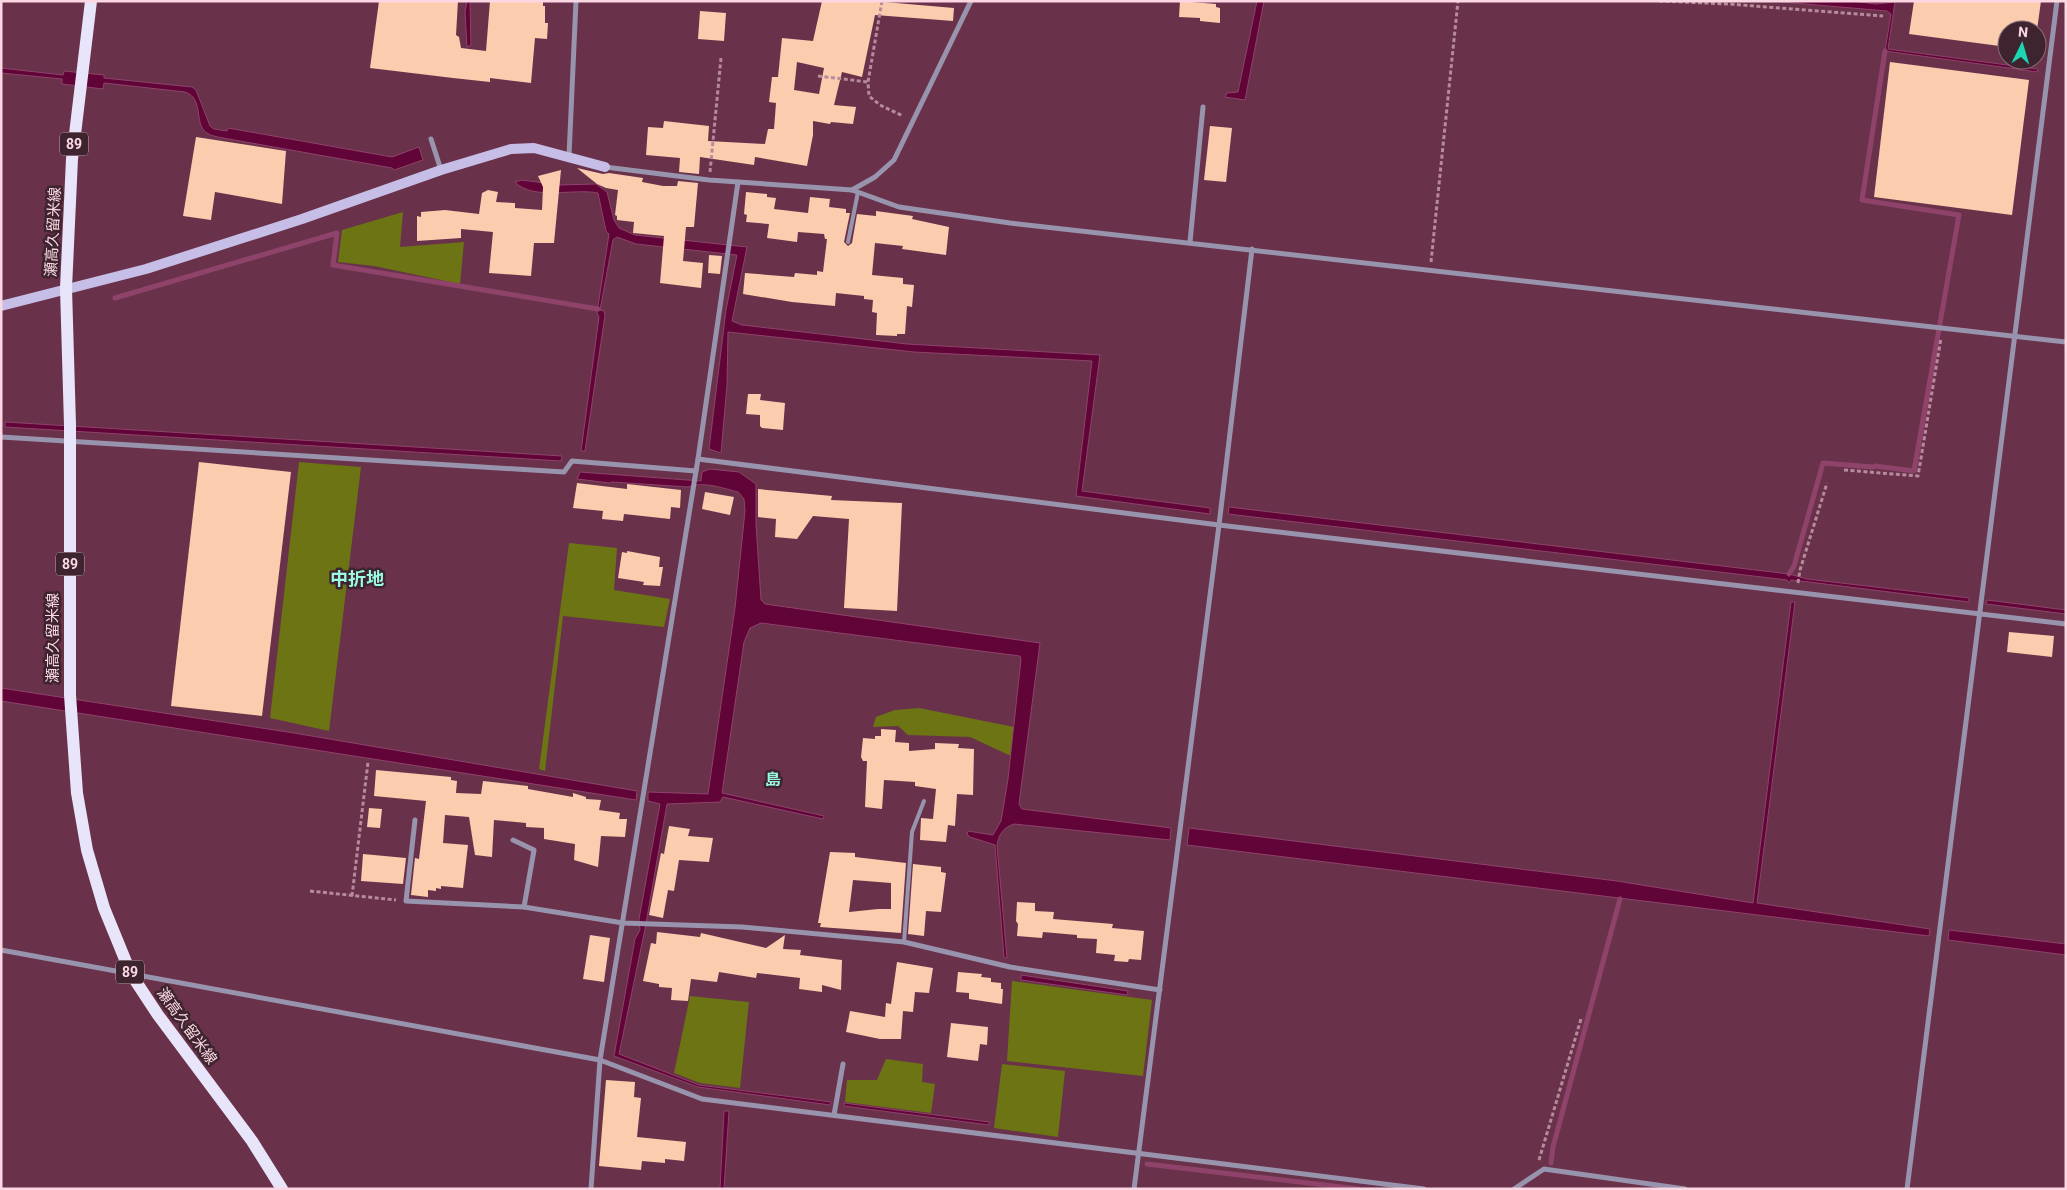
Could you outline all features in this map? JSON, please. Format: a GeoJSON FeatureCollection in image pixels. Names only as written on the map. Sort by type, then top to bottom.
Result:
{"type":"FeatureCollection","features":[{"type":"Feature","properties":{"kind":"main road","name":"瀬高久留米線"},"geometry":{"type":"LineString","coordinates":[[91,1],[72,159],[66,288],[70,433],[70,716],[77,793],[87,850],[104,908],[131,974],[158,1015],[252,1142],[282,1189]]}},
{"type":"Feature","properties":{"kind":"street"},"geometry":{"type":"LineString","coordinates":[[569,156],[576,1]]}},
{"type":"Feature","properties":{"kind":"street"},"geometry":{"type":"LineString","coordinates":[[852,190],[875,177],[894,160],[971,1]]}},
{"type":"Feature","properties":{"kind":"street"},"geometry":{"type":"LineString","coordinates":[[1907,1189],[2057,1]]}},
{"type":"Feature","properties":{"kind":"street"},"geometry":{"type":"LineString","coordinates":[[1190,242],[1203,107]]}},
{"type":"Feature","properties":{"kind":"street"},"geometry":{"type":"LineString","coordinates":[[431,140],[441,170]]}},
{"type":"Feature","properties":{"kind":"street"},"geometry":{"type":"LineString","coordinates":[[1,306],[155,266],[302,219],[441,170],[511,149],[534,148],[605,167],[709,180],[852,190],[899,207],[1010,223],[2066,342]]}},
{"type":"Feature","properties":{"kind":"street"},"geometry":{"type":"LineString","coordinates":[[591,1189],[600,1060],[698,459],[738,182]]}},
{"type":"Feature","properties":{"kind":"street"},"geometry":{"type":"LineString","coordinates":[[1134,1189],[1219,525],[1252,249]]}},
{"type":"Feature","properties":{"kind":"street"},"geometry":{"type":"LineString","coordinates":[[1,437],[70,433],[564,472],[572,461],[696,471]]}},
{"type":"Feature","properties":{"kind":"street"},"geometry":{"type":"LineString","coordinates":[[698,459],[1219,525],[2066,624]]}},
{"type":"Feature","properties":{"kind":"street"},"geometry":{"type":"LineString","coordinates":[[415,820],[406,901],[524,907],[623,923],[742,927],[904,942],[1010,967],[1160,990]]}},
{"type":"Feature","properties":{"kind":"street"},"geometry":{"type":"LineString","coordinates":[[513,840],[534,850],[524,907]]}},
{"type":"Feature","properties":{"kind":"street"},"geometry":{"type":"LineString","coordinates":[[1,950],[600,1060],[702,1099],[1424,1189]]}},
{"type":"Feature","properties":{"kind":"street"},"geometry":{"type":"LineString","coordinates":[[834,1115],[843,1064]]}},
{"type":"Feature","properties":{"kind":"street"},"geometry":{"type":"LineString","coordinates":[[1514,1189],[1544,1169],[1685,1189]]}},
{"type":"Feature","properties":{"kind":"lane"},"geometry":{"type":"LineString","coordinates":[[848,242],[858,192]]}},
{"type":"Feature","properties":{"kind":"lane"},"geometry":{"type":"LineString","coordinates":[[904,942],[912,832],[924,801]]}},
{"type":"Feature","properties":{"kind":"path"},"geometry":{"type":"LineString","coordinates":[[882,1],[868,82],[869,96],[880,105],[913,121]]}},
{"type":"Feature","properties":{"kind":"path"},"geometry":{"type":"LineString","coordinates":[[1430,269],[1458,1]]}},
{"type":"Feature","properties":{"kind":"path"},"geometry":{"type":"LineString","coordinates":[[1659,1],[1729,4],[1883,16]]}},
{"type":"Feature","properties":{"kind":"path"},"geometry":{"type":"LineString","coordinates":[[709,180],[721,58]]}},
{"type":"Feature","properties":{"kind":"path"},"geometry":{"type":"LineString","coordinates":[[818,76],[868,82]]}},
{"type":"Feature","properties":{"kind":"path"},"geometry":{"type":"LineString","coordinates":[[1844,470],[1918,476],[1943,327]]}},
{"type":"Feature","properties":{"kind":"path"},"geometry":{"type":"LineString","coordinates":[[1796,592],[1800,570],[1827,483]]}},
{"type":"Feature","properties":{"kind":"path"},"geometry":{"type":"LineString","coordinates":[[352,896],[368,762]]}},
{"type":"Feature","properties":{"kind":"path"},"geometry":{"type":"LineString","coordinates":[[310,891],[406,901]]}},
{"type":"Feature","properties":{"kind":"path"},"geometry":{"type":"LineString","coordinates":[[1534,1176],[1581,1019]]}},
{"type":"Feature","properties":{"kind":"green space"},"geometry":{"type":"Polygon","coordinates":[[[403,212],[400,247],[464,242],[460,284],[374,266],[338,262],[342,230],[403,212]]]}},
{"type":"Feature","properties":{"kind":"green space"},"geometry":{"type":"Polygon","coordinates":[[[299,462],[361,467],[329,731],[270,718],[299,462]]]}},
{"type":"Feature","properties":{"kind":"green space"},"geometry":{"type":"Polygon","coordinates":[[[569,543],[617,548],[614,590],[670,599],[664,627],[563,616],[545,771],[539,769],[569,543]]]}},
{"type":"Feature","properties":{"kind":"green space"},"geometry":{"type":"Polygon","coordinates":[[[919,708],[1014,727],[1011,756],[970,737],[908,735],[898,726],[873,727],[876,717],[895,710],[919,708]]]}},
{"type":"Feature","properties":{"kind":"green space"},"geometry":{"type":"Polygon","coordinates":[[[1012,981],[1152,1000],[1143,1076],[1007,1061],[1012,981]]]}},
{"type":"Feature","properties":{"kind":"green space"},"geometry":{"type":"Polygon","coordinates":[[[690,996],[749,1002],[740,1088],[700,1083],[674,1073],[690,996]]]}},
{"type":"Feature","properties":{"kind":"green space"},"geometry":{"type":"Polygon","coordinates":[[[886,1059],[923,1064],[922,1082],[935,1084],[931,1113],[845,1102],[847,1080],[877,1080],[886,1059]]]}},
{"type":"Feature","properties":{"kind":"green space"},"geometry":{"type":"Polygon","coordinates":[[[1002,1064],[1065,1071],[1058,1137],[994,1128],[1002,1064]]]}},
{"type":"Feature","properties":{"kind":"shaded area"},"geometry":{"type":"Polygon","coordinates":[[[467,1],[470,1],[471,45],[467,47],[465,12],[467,1]]]}},
{"type":"Feature","properties":{"kind":"shaded area"},"geometry":{"type":"Polygon","coordinates":[[[1257,1],[1264,1],[1245,100],[1225,97],[1227,93],[1238,92],[1257,1]]]}},
{"type":"Feature","properties":{"kind":"shaded area"},"geometry":{"type":"Polygon","coordinates":[[[1770,1],[1852,1],[1876,4],[1895,2],[1888,49],[1997,64],[1997,66],[1885,51],[1891,14],[1887,11],[1770,1]]]}},
{"type":"Feature","properties":{"kind":"shaded area"},"geometry":{"type":"Polygon","coordinates":[[[1,68],[63,75],[64,71],[104,75],[104,78],[192,87],[196,90],[210,126],[214,129],[227,131],[228,128],[392,157],[419,147],[423,160],[394,170],[392,168],[217,137],[203,129],[200,124],[195,100],[185,92],[104,83],[103,89],[62,84],[62,79],[1,73],[1,68]]]}},
{"type":"Feature","properties":{"kind":"shaded area"},"geometry":{"type":"Polygon","coordinates":[[[522,180],[559,185],[596,184],[607,192],[614,220],[619,228],[635,235],[747,247],[732,321],[742,325],[907,344],[1100,355],[1082,491],[1210,508],[1210,514],[1076,496],[1092,361],[914,352],[728,332],[727,385],[721,453],[709,449],[726,310],[737,255],[636,244],[617,237],[613,240],[600,310],[604,311],[605,315],[585,451],[581,451],[599,317],[597,313],[609,234],[606,231],[598,193],[543,193],[523,188],[515,182],[522,180]]]}},
{"type":"Feature","properties":{"kind":"shaded area"},"geometry":{"type":"Polygon","coordinates":[[[5,422],[562,456],[561,461],[5,427],[5,422]]]}},
{"type":"Feature","properties":{"kind":"shaded area"},"geometry":{"type":"Polygon","coordinates":[[[710,469],[739,472],[756,484],[756,524],[761,600],[765,604],[1040,643],[1019,804],[1022,809],[1171,828],[1170,840],[1014,824],[1007,827],[1000,835],[997,845],[1007,958],[1004,958],[995,845],[970,837],[967,834],[968,831],[993,835],[1001,821],[1008,779],[1020,656],[761,623],[750,628],[744,642],[722,793],[824,816],[823,819],[723,797],[720,802],[667,804],[645,929],[619,1054],[699,1085],[831,1102],[830,1105],[698,1087],[614,1056],[635,939],[640,930],[639,919],[660,804],[648,801],[648,792],[708,794],[735,608],[745,511],[744,499],[738,492],[713,486],[694,485],[688,487],[610,483],[577,479],[580,472],[701,481],[702,472],[710,469]]]}},
{"type":"Feature","properties":{"kind":"shaded area"},"geometry":{"type":"Polygon","coordinates":[[[1229,507],[1789,574],[1807,579],[1969,598],[1969,602],[1791,580],[1789,583],[1787,580],[1228,514],[1229,507]]]}},
{"type":"Feature","properties":{"kind":"shaded area"},"geometry":{"type":"Polygon","coordinates":[[[1987,600],[2066,610],[2066,614],[1986,604],[1987,600]]]}},
{"type":"Feature","properties":{"kind":"shaded area"},"geometry":{"type":"Polygon","coordinates":[[[1791,602],[1795,602],[1757,903],[1930,929],[1929,936],[1187,845],[1189,828],[1617,881],[1753,903],[1791,602]]]}},
{"type":"Feature","properties":{"kind":"shaded area"},"geometry":{"type":"Polygon","coordinates":[[[1,688],[294,733],[637,791],[636,800],[1,701],[1,688]]]}},
{"type":"Feature","properties":{"kind":"shaded area"},"geometry":{"type":"Polygon","coordinates":[[[1949,930],[2066,944],[2066,955],[1948,940],[1949,930]]]}},
{"type":"Feature","properties":{"kind":"shaded area"},"geometry":{"type":"Polygon","coordinates":[[[1021,975],[1128,991],[1127,995],[1021,980],[1021,975]]]}},
{"type":"Feature","properties":{"kind":"shaded area"},"geometry":{"type":"Polygon","coordinates":[[[844,1103],[989,1122],[989,1125],[844,1106],[844,1103]]]}},
{"type":"Feature","properties":{"kind":"shaded area"},"geometry":{"type":"Polygon","coordinates":[[[724,1111],[729,1111],[724,1189],[720,1189],[724,1111]]]}},
{"type":"Feature","properties":{"kind":"building"},"geometry":{"type":"Polygon","coordinates":[[[379,1],[458,1],[456,35],[459,37],[461,48],[486,51],[490,1],[543,1],[543,6],[545,6],[545,23],[548,23],[547,39],[535,38],[531,83],[490,78],[490,82],[370,68],[379,1]]]}},
{"type":"Feature","properties":{"kind":"building"},"geometry":{"type":"Polygon","coordinates":[[[822,1],[873,1],[954,8],[953,21],[875,15],[862,77],[842,72],[834,105],[856,107],[853,124],[831,122],[830,124],[813,121],[813,135],[807,166],[755,157],[754,165],[700,157],[699,174],[679,172],[680,158],[646,155],[648,127],[663,128],[664,121],[709,126],[708,141],[765,144],[768,129],[774,129],[776,103],[769,102],[772,77],[778,77],[782,38],[813,41],[822,1]],[[797,62],[794,90],[819,94],[824,68],[797,62]]]}},
{"type":"Feature","properties":{"kind":"building"},"geometry":{"type":"Polygon","coordinates":[[[1180,1],[1216,4],[1216,7],[1220,8],[1220,23],[1200,21],[1200,18],[1179,17],[1180,1]]]}},
{"type":"Feature","properties":{"kind":"building"},"geometry":{"type":"Polygon","coordinates":[[[1914,1],[2041,1],[2038,20],[1997,20],[1997,46],[1909,34],[1914,1]]]}},
{"type":"Feature","properties":{"kind":"building"},"geometry":{"type":"Polygon","coordinates":[[[700,11],[726,13],[724,41],[698,39],[700,11]]]}},
{"type":"Feature","properties":{"kind":"building"},"geometry":{"type":"Polygon","coordinates":[[[1890,62],[2029,80],[2012,215],[1874,197],[1890,62]]]}},
{"type":"Feature","properties":{"kind":"building"},"geometry":{"type":"Polygon","coordinates":[[[1210,126],[1232,128],[1226,182],[1204,180],[1210,126]]]}},
{"type":"Feature","properties":{"kind":"building"},"geometry":{"type":"Polygon","coordinates":[[[196,137],[286,151],[282,204],[215,192],[211,220],[183,216],[196,137]]]}},
{"type":"Feature","properties":{"kind":"building"},"geometry":{"type":"Polygon","coordinates":[[[577,168],[603,174],[609,173],[643,178],[642,182],[663,186],[677,186],[678,181],[698,183],[694,227],[686,227],[683,261],[703,263],[701,288],[660,283],[664,236],[633,233],[634,222],[617,220],[615,215],[618,190],[597,184],[577,168]]]}},
{"type":"Feature","properties":{"kind":"building"},"geometry":{"type":"Polygon","coordinates":[[[561,170],[554,243],[534,243],[531,276],[489,273],[493,232],[461,229],[461,238],[417,241],[417,216],[421,217],[421,212],[445,210],[479,214],[482,193],[488,190],[498,192],[496,202],[515,203],[515,208],[542,210],[543,187],[538,176],[561,170]]]}},
{"type":"Feature","properties":{"kind":"building"},"geometry":{"type":"Polygon","coordinates":[[[746,192],[767,194],[767,197],[776,198],[774,209],[808,213],[810,197],[830,199],[829,207],[846,209],[846,213],[850,213],[844,242],[848,246],[852,243],[857,214],[876,216],[876,211],[913,216],[912,219],[949,227],[946,255],[902,249],[903,246],[875,243],[872,275],[903,278],[903,284],[914,285],[912,307],[907,306],[905,334],[897,334],[897,336],[876,335],[877,313],[872,312],[873,300],[864,299],[864,296],[836,293],[835,306],[792,302],[743,294],[745,273],[794,277],[795,273],[817,275],[817,271],[823,272],[827,239],[825,239],[824,234],[798,232],[797,242],[767,238],[769,224],[746,222],[747,215],[744,214],[746,192]]]}},
{"type":"Feature","properties":{"kind":"building"},"geometry":{"type":"Polygon","coordinates":[[[709,255],[722,256],[720,274],[708,273],[709,255]]]}},
{"type":"Feature","properties":{"kind":"building"},"geometry":{"type":"Polygon","coordinates":[[[748,394],[761,394],[760,400],[785,403],[783,430],[762,428],[760,426],[760,415],[746,414],[748,394]]]}},
{"type":"Feature","properties":{"kind":"building"},"geometry":{"type":"Polygon","coordinates":[[[199,462],[291,472],[262,716],[171,706],[199,462]]]}},
{"type":"Feature","properties":{"kind":"building"},"geometry":{"type":"Polygon","coordinates":[[[577,483],[627,489],[627,484],[681,490],[680,508],[671,507],[670,519],[624,514],[623,521],[602,519],[603,511],[573,508],[577,483]]]}},
{"type":"Feature","properties":{"kind":"building"},"geometry":{"type":"Polygon","coordinates":[[[758,489],[832,496],[831,500],[902,503],[897,611],[844,608],[849,519],[813,516],[797,539],[775,537],[776,519],[758,517],[758,489]]]}},
{"type":"Feature","properties":{"kind":"building"},"geometry":{"type":"Polygon","coordinates":[[[705,492],[734,497],[730,515],[702,509],[705,492]]]}},
{"type":"Feature","properties":{"kind":"building"},"geometry":{"type":"Polygon","coordinates":[[[627,551],[660,557],[659,567],[663,567],[660,586],[643,585],[644,582],[618,578],[622,552],[627,553],[627,551]]]}},
{"type":"Feature","properties":{"kind":"building"},"geometry":{"type":"Polygon","coordinates":[[[2009,632],[2054,636],[2052,657],[2007,652],[2009,632]]]}},
{"type":"Feature","properties":{"kind":"building"},"geometry":{"type":"Polygon","coordinates":[[[881,729],[896,730],[895,742],[909,743],[909,751],[935,749],[935,743],[959,744],[958,748],[974,749],[973,795],[957,794],[955,826],[948,825],[946,842],[920,840],[921,818],[933,819],[936,789],[915,786],[915,782],[884,780],[882,809],[865,807],[867,761],[863,761],[861,757],[863,738],[875,739],[875,736],[881,736],[881,729]]]}},
{"type":"Feature","properties":{"kind":"building"},"geometry":{"type":"Polygon","coordinates":[[[376,770],[451,777],[451,780],[457,781],[456,793],[481,794],[483,781],[528,786],[528,789],[573,797],[573,793],[586,797],[586,799],[601,800],[599,810],[620,813],[619,819],[627,819],[625,837],[601,836],[598,867],[574,860],[575,844],[544,839],[544,828],[526,827],[526,823],[494,820],[492,857],[475,855],[469,817],[445,815],[443,843],[468,845],[463,888],[441,886],[441,889],[436,888],[436,891],[428,890],[428,897],[411,895],[415,858],[419,859],[426,801],[374,796],[376,770]]]}},
{"type":"Feature","properties":{"kind":"building"},"geometry":{"type":"Polygon","coordinates":[[[369,808],[382,809],[380,828],[367,827],[369,808]]]}},
{"type":"Feature","properties":{"kind":"building"},"geometry":{"type":"Polygon","coordinates":[[[669,826],[690,829],[688,836],[713,838],[709,862],[679,860],[674,891],[668,890],[663,918],[649,915],[661,853],[664,854],[669,826]]]}},
{"type":"Feature","properties":{"kind":"building"},"geometry":{"type":"Polygon","coordinates":[[[830,852],[855,853],[855,857],[906,863],[901,933],[820,927],[821,923],[818,923],[830,852]],[[853,880],[849,912],[891,909],[891,883],[853,880]]]}},
{"type":"Feature","properties":{"kind":"building"},"geometry":{"type":"Polygon","coordinates":[[[363,854],[406,858],[403,884],[361,881],[363,854]]]}},
{"type":"Feature","properties":{"kind":"building"},"geometry":{"type":"Polygon","coordinates":[[[913,864],[941,867],[941,872],[946,873],[941,912],[926,911],[924,936],[908,934],[913,864]]]}},
{"type":"Feature","properties":{"kind":"building"},"geometry":{"type":"Polygon","coordinates":[[[1017,902],[1035,903],[1035,911],[1054,912],[1053,919],[1113,924],[1112,928],[1144,931],[1141,960],[1129,959],[1128,962],[1114,961],[1115,955],[1096,953],[1097,939],[1077,938],[1077,935],[1043,932],[1042,938],[1017,936],[1017,902]]]}},
{"type":"Feature","properties":{"kind":"building"},"geometry":{"type":"Polygon","coordinates":[[[657,932],[700,937],[701,933],[766,948],[785,935],[783,949],[801,950],[800,955],[842,960],[841,990],[822,985],[822,992],[799,989],[800,978],[757,973],[756,978],[719,972],[717,982],[691,979],[688,1001],[671,1000],[672,988],[659,987],[659,984],[643,981],[651,943],[656,944],[657,932]]]}},
{"type":"Feature","properties":{"kind":"building"},"geometry":{"type":"Polygon","coordinates":[[[590,935],[610,938],[604,982],[583,979],[590,935]]]}},
{"type":"Feature","properties":{"kind":"building"},"geometry":{"type":"Polygon","coordinates":[[[897,962],[933,968],[929,993],[915,992],[913,1012],[903,1011],[901,1039],[880,1039],[846,1032],[850,1011],[885,1017],[886,1003],[891,1004],[897,962]]]}},
{"type":"Feature","properties":{"kind":"building"},"geometry":{"type":"Polygon","coordinates":[[[958,972],[982,974],[981,977],[991,978],[991,982],[1001,983],[1001,989],[1003,989],[1002,1004],[969,999],[969,993],[956,992],[958,972]]]}},
{"type":"Feature","properties":{"kind":"building"},"geometry":{"type":"Polygon","coordinates":[[[951,1023],[988,1027],[987,1045],[980,1044],[978,1061],[947,1057],[951,1023]]]}},
{"type":"Feature","properties":{"kind":"building"},"geometry":{"type":"Polygon","coordinates":[[[606,1080],[635,1082],[634,1097],[641,1098],[637,1137],[686,1142],[684,1161],[665,1159],[665,1163],[642,1161],[641,1170],[599,1166],[606,1080]]]}},
{"type":"Feature","properties":{"kind":"waterway"},"geometry":{"type":"LineString","coordinates":[[1789,574],[1794,566],[1823,463],[1875,466],[1914,471],[1959,215],[1862,200],[1885,51]]}},
{"type":"Feature","properties":{"kind":"waterway"},"geometry":{"type":"LineString","coordinates":[[115,298],[337,233],[333,265],[598,309]]}},
{"type":"Feature","properties":{"kind":"waterway"},"geometry":{"type":"LineString","coordinates":[[1551,1163],[1553,1147],[1620,899]]}},
{"type":"Feature","properties":{"kind":"waterway"},"geometry":{"type":"LineString","coordinates":[[1147,1164],[1358,1189]]}},
{"type":"Feature","properties":{"kind":"district","name":"中折地"},"geometry":{"type":"Point","coordinates":[357,578]}},
{"type":"Feature","properties":{"kind":"district","name":"島"},"geometry":{"type":"Point","coordinates":[773,779]}}]}
